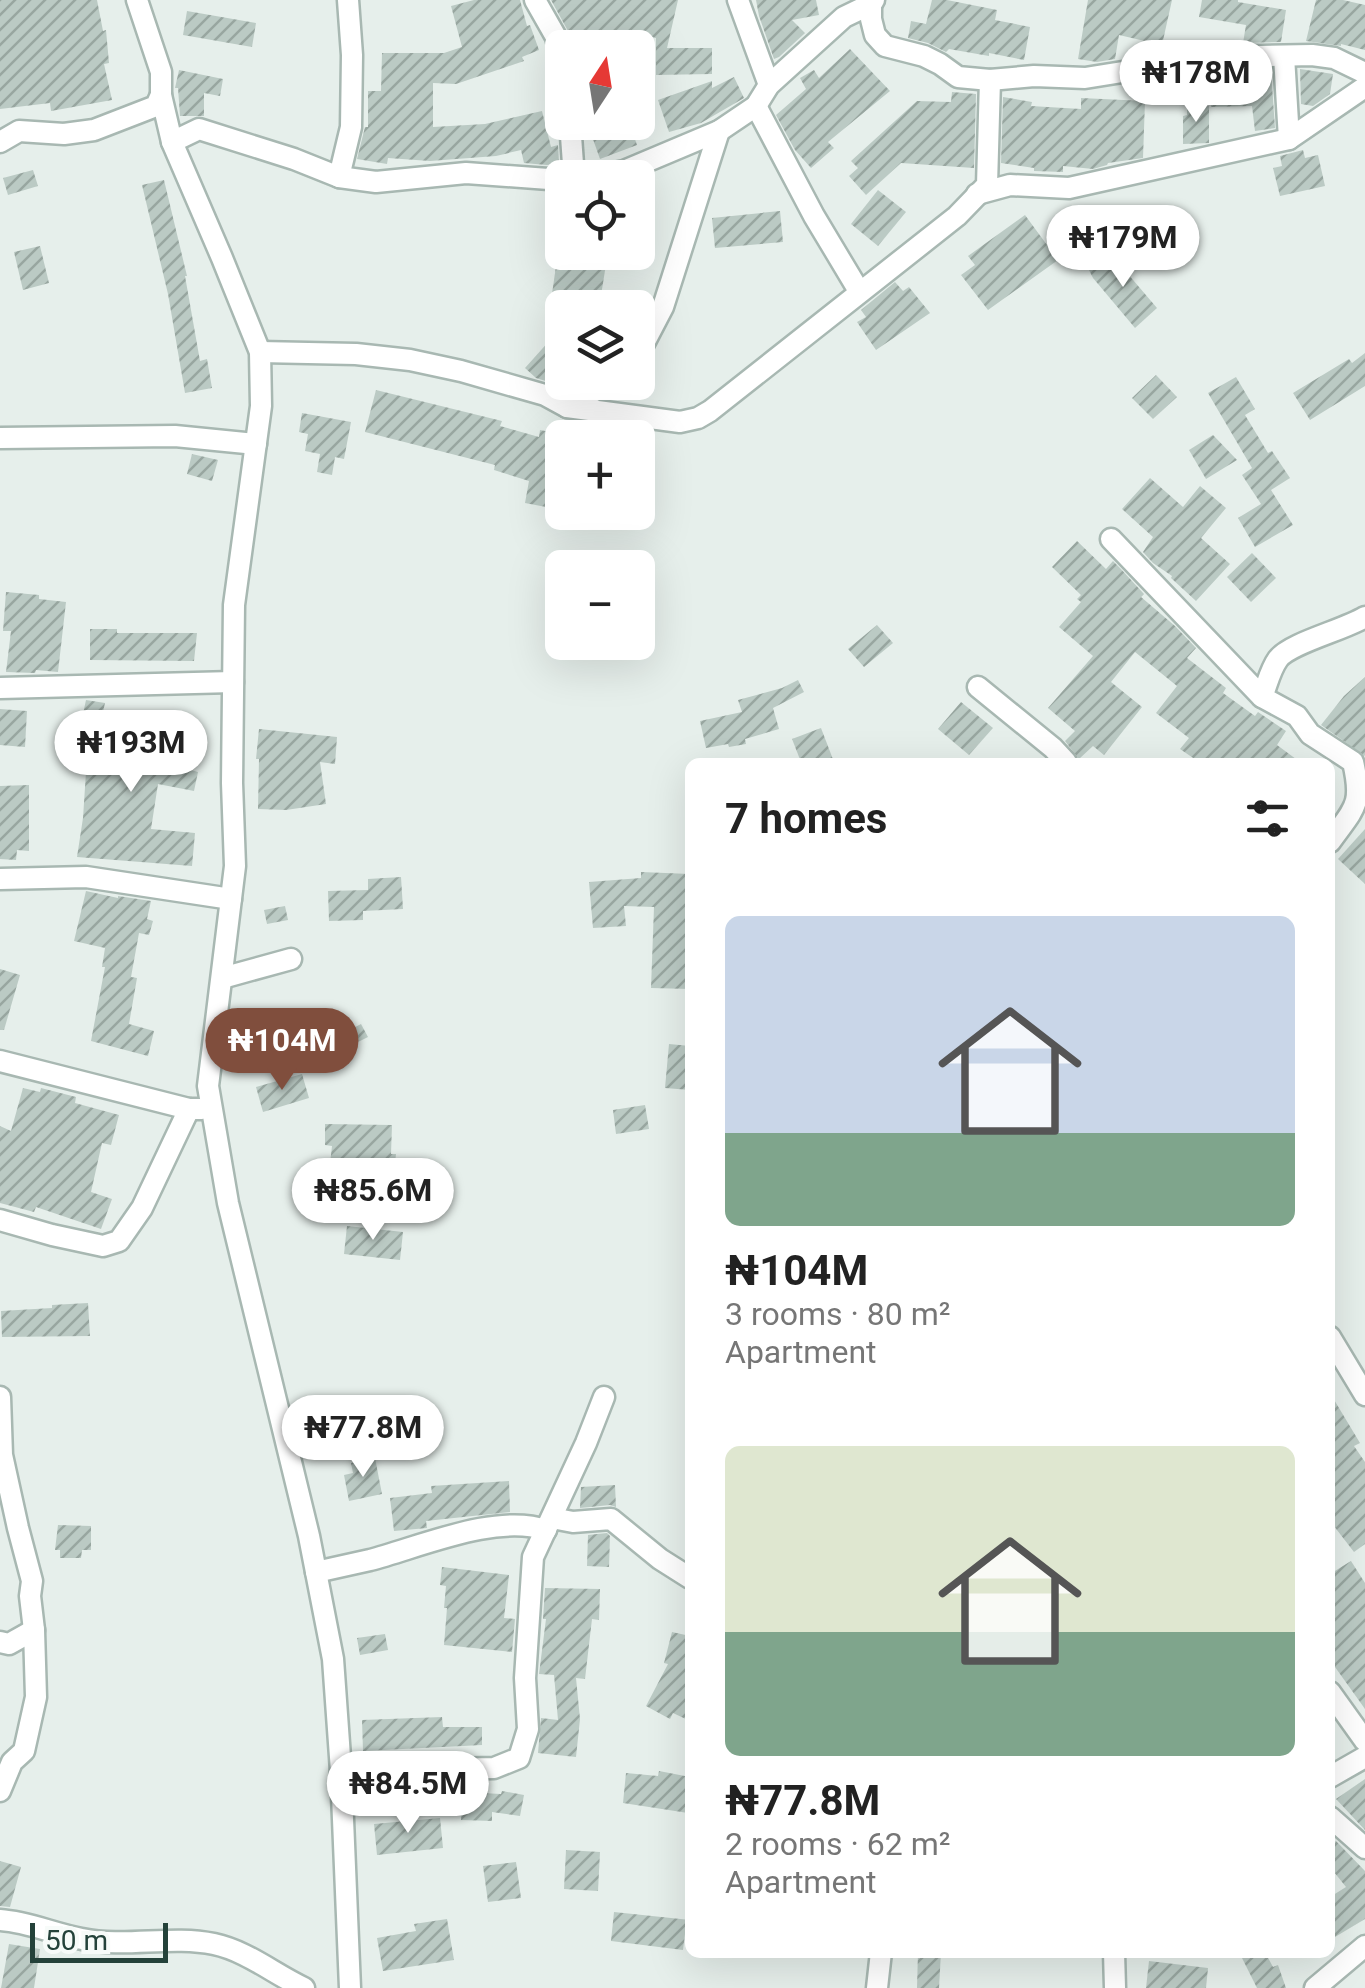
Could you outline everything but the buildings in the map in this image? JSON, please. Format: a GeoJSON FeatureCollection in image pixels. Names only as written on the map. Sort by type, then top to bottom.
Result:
{"type":"FeatureCollection","features":[{"type":"Feature","properties":{"kind":"street"},"geometry":{"type":"LineString","coordinates":[[0,1220],[104,1246],[119,1242],[142,1208],[200,1109],[208,1086],[235,866],[234,606],[262,406],[260,352],[172,142],[161,96],[161,72],[137,0]]}},
{"type":"Feature","properties":{"kind":"street"},"geometry":{"type":"LineString","coordinates":[[339,177],[350,127],[352,55],[348,0]]}},
{"type":"Feature","properties":{"kind":"street"},"geometry":{"type":"LineString","coordinates":[[534,0],[551,30]]}},
{"type":"Feature","properties":{"kind":"street"},"geometry":{"type":"LineString","coordinates":[[738,0],[770,85]]}},
{"type":"Feature","properties":{"kind":"street"},"geometry":{"type":"LineString","coordinates":[[650,160],[718,131],[756,106],[770,85],[844,17],[872,2]]}},
{"type":"Feature","properties":{"kind":"street"},"geometry":{"type":"LineString","coordinates":[[872,2],[875,36]]}},
{"type":"Feature","properties":{"kind":"street"},"geometry":{"type":"LineString","coordinates":[[844,17],[884,46],[924,56],[958,77],[1084,78],[1216,57],[1312,55],[1334,58],[1365,73]]}},
{"type":"Feature","properties":{"kind":"street"},"geometry":{"type":"LineString","coordinates":[[1284,56],[1289,139]]}},
{"type":"Feature","properties":{"kind":"street"},"geometry":{"type":"LineString","coordinates":[[260,352],[356,354],[410,360],[545,395],[567,407],[680,422],[698,418],[957,216],[987,185],[990,80]]}},
{"type":"Feature","properties":{"kind":"street"},"geometry":{"type":"LineString","coordinates":[[977,194],[1010,186],[1070,188],[1289,139],[1365,87]]}},
{"type":"Feature","properties":{"kind":"street"},"geometry":{"type":"LineString","coordinates":[[0,142],[20,132],[64,134],[94,130],[156,106],[161,96]]}},
{"type":"Feature","properties":{"kind":"street"},"geometry":{"type":"LineString","coordinates":[[756,106],[858,292]]}},
{"type":"Feature","properties":{"kind":"street"},"geometry":{"type":"LineString","coordinates":[[165,119],[339,177],[376,182],[466,173],[545,179]]}},
{"type":"Feature","properties":{"kind":"street"},"geometry":{"type":"LineString","coordinates":[[172,142],[199,129]]}},
{"type":"Feature","properties":{"kind":"street"},"geometry":{"type":"LineString","coordinates":[[655,322],[718,131]]}},
{"type":"Feature","properties":{"kind":"street"},"geometry":{"type":"LineString","coordinates":[[567,407],[579,400]]}},
{"type":"Feature","properties":{"kind":"street"},"geometry":{"type":"LineString","coordinates":[[0,438],[175,436],[256,444]]}},
{"type":"Feature","properties":{"kind":"street"},"geometry":{"type":"LineString","coordinates":[[1110,539],[1262,697],[1297,716],[1310,734],[1359,754],[1358,799],[1335,834]]}},
{"type":"Feature","properties":{"kind":"street"},"geometry":{"type":"LineString","coordinates":[[1262,697],[1277,660],[1288,650],[1365,617]]}},
{"type":"Feature","properties":{"kind":"street"},"geometry":{"type":"LineString","coordinates":[[0,688],[233,682]]}},
{"type":"Feature","properties":{"kind":"street"},"geometry":{"type":"LineString","coordinates":[[978,688],[1062,758]]}},
{"type":"Feature","properties":{"kind":"street"},"geometry":{"type":"LineString","coordinates":[[0,880],[86,878],[230,900]]}},
{"type":"Feature","properties":{"kind":"street"},"geometry":{"type":"LineString","coordinates":[[222,978],[292,959]]}},
{"type":"Feature","properties":{"kind":"street"},"geometry":{"type":"LineString","coordinates":[[0,1061],[200,1109]]}},
{"type":"Feature","properties":{"kind":"street"},"geometry":{"type":"LineString","coordinates":[[200,1109],[228,1203],[333,1659],[350,1988]]}},
{"type":"Feature","properties":{"kind":"street"},"geometry":{"type":"LineString","coordinates":[[1335,1345],[1365,1395]]}},
{"type":"Feature","properties":{"kind":"street"},"geometry":{"type":"LineString","coordinates":[[341,1772],[494,1768],[519,1758],[528,1729],[525,1678],[533,1558],[604,1397]]}},
{"type":"Feature","properties":{"kind":"street"},"geometry":{"type":"LineString","coordinates":[[0,1398],[2,1455],[32,1581],[36,1696],[24,1751],[12,1762],[0,1792]]}},
{"type":"Feature","properties":{"kind":"street"},"geometry":{"type":"LineString","coordinates":[[316,1572],[476,1530],[612,1519],[660,1560],[685,1575]]}},
{"type":"Feature","properties":{"kind":"street"},"geometry":{"type":"LineString","coordinates":[[0,1642],[9,1644],[34,1630]]}},
{"type":"Feature","properties":{"kind":"street"},"geometry":{"type":"LineString","coordinates":[[1335,1699],[1365,1740]]}},
{"type":"Feature","properties":{"kind":"street"},"geometry":{"type":"LineString","coordinates":[[1335,1774],[1365,1757]]}},
{"type":"Feature","properties":{"kind":"street"},"geometry":{"type":"LineString","coordinates":[[1335,1821],[1365,1848]]}},
{"type":"Feature","properties":{"kind":"street"},"geometry":{"type":"LineString","coordinates":[[0,1920],[25,1922],[84,1940],[212,1944],[242,1953],[304,1988]]}},
{"type":"Feature","properties":{"kind":"street"},"geometry":{"type":"LineString","coordinates":[[1316,1988],[1365,1946]]}},
{"type":"Feature","properties":{"kind":"street"},"geometry":{"type":"LineString","coordinates":[[877,1988],[881,1958]]}},
{"type":"Feature","properties":{"kind":"street"},"geometry":{"type":"LineString","coordinates":[[1114,1958],[1116,1988]]}}]}
